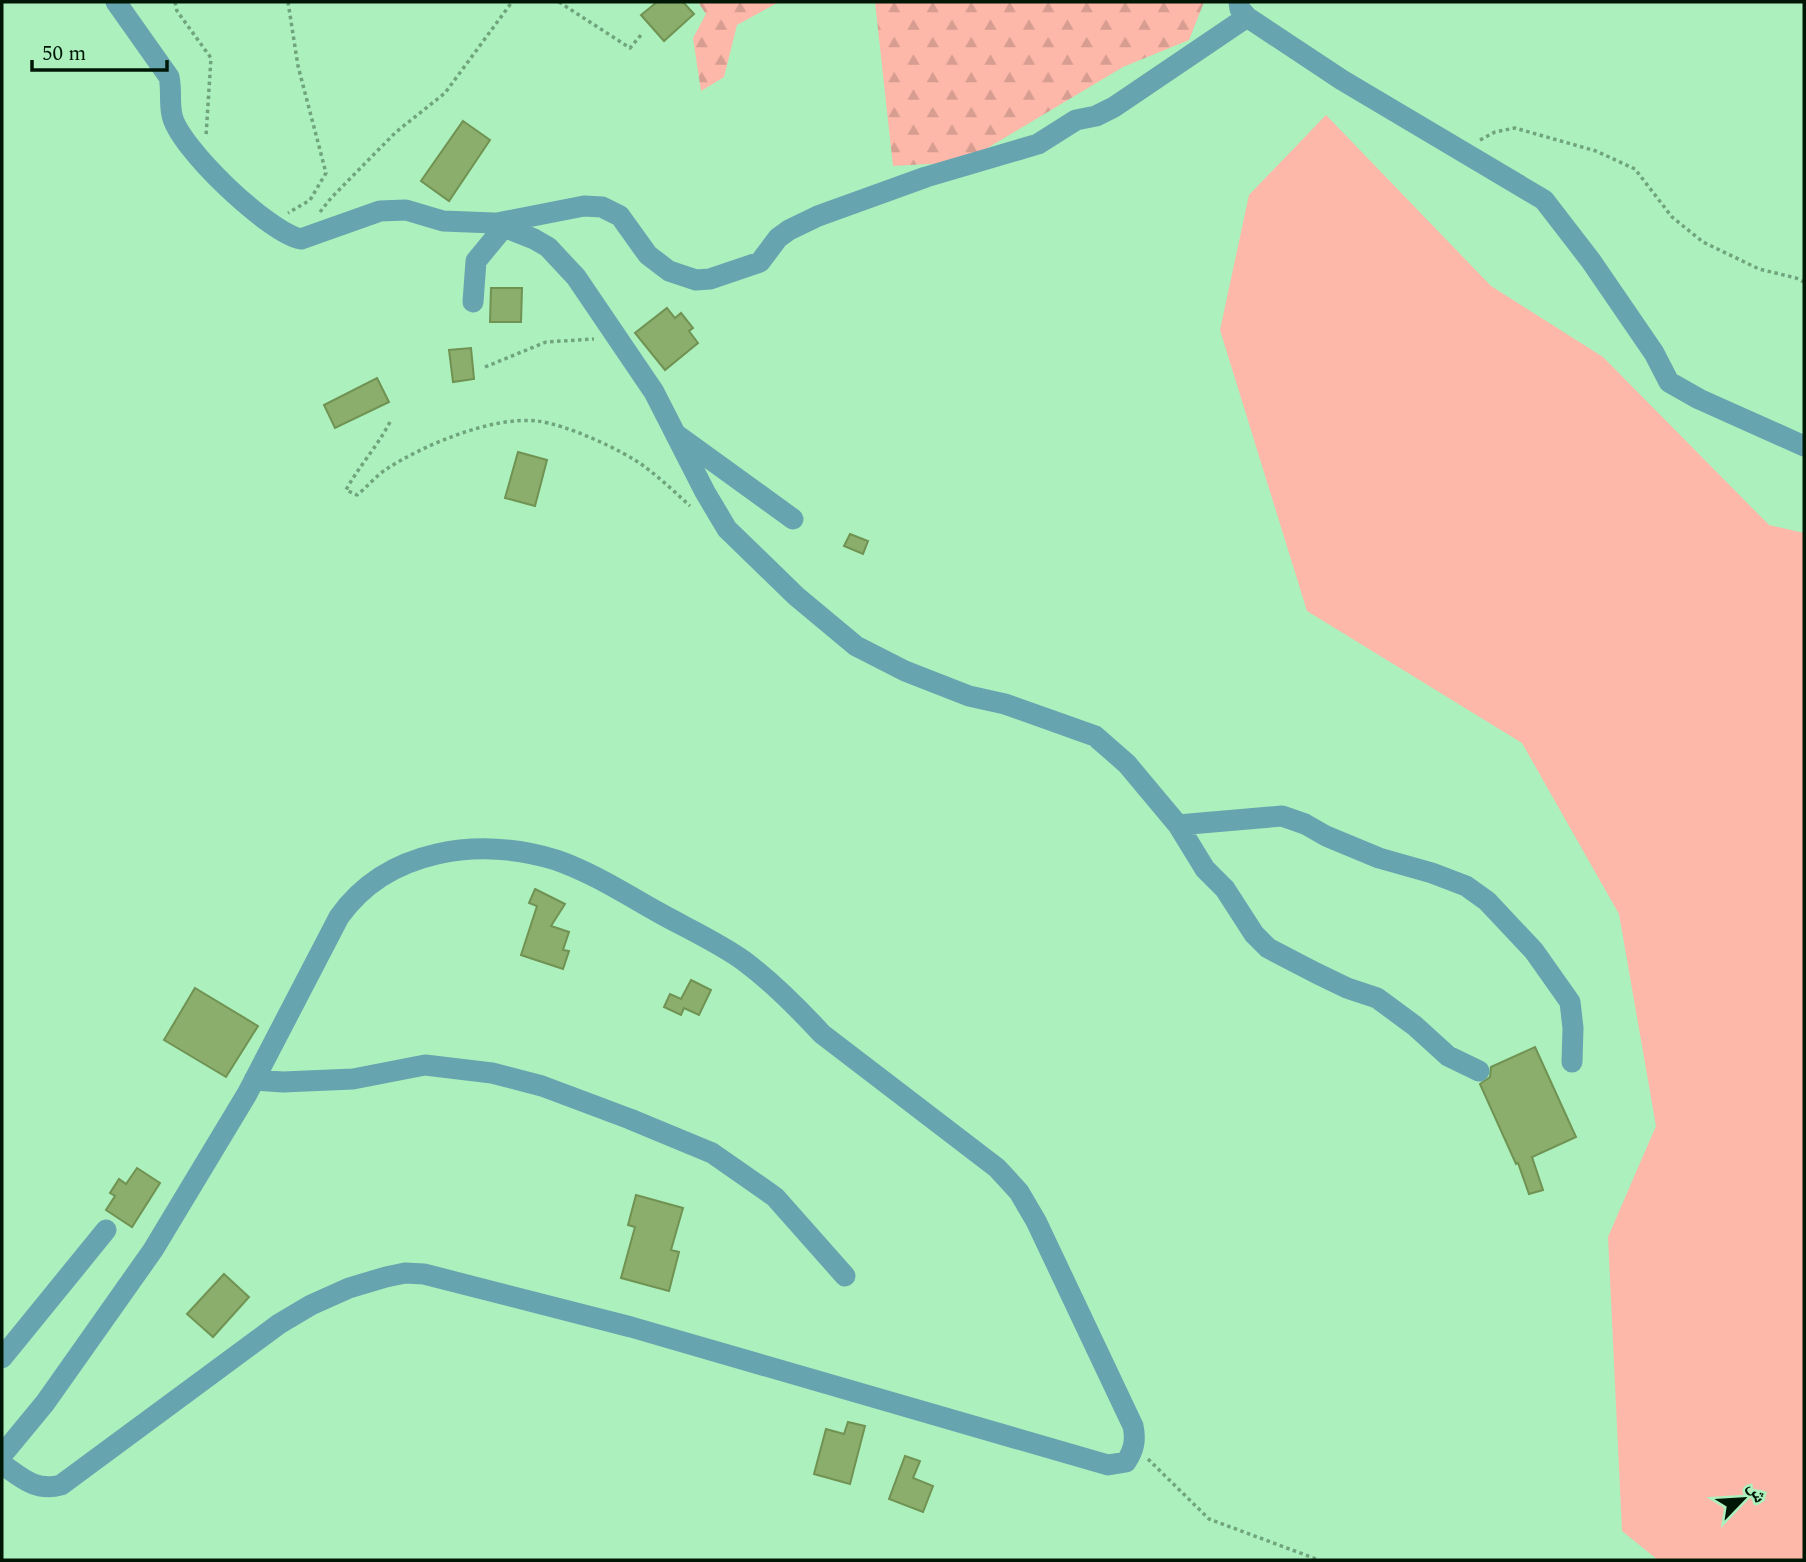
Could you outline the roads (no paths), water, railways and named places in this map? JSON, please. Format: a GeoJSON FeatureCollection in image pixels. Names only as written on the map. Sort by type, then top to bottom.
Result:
{"type":"FeatureCollection","features":[{"type":"Feature","properties":{"kind":"street"},"geometry":{"type":"LineString","coordinates":[[116,2],[163,67],[171,88],[172,116],[179,130],[205,164],[253,212],[294,238],[301,239],[380,211],[418,212],[443,221],[499,225],[584,206],[601,207],[620,216],[648,255],[668,271],[696,280],[732,274],[760,262],[778,238],[818,216],[926,177],[1038,144],[1076,120],[1096,116],[1114,107],[1242,9],[1342,80],[1544,200],[1591,261],[1641,334],[1669,382],[1699,399],[1804,446]]}},
{"type":"Feature","properties":{"kind":"street"},"geometry":{"type":"LineString","coordinates":[[473,302],[476,261],[499,225]]}},
{"type":"Feature","properties":{"kind":"street"},"geometry":{"type":"LineString","coordinates":[[499,225],[534,239],[557,255],[576,277],[654,392],[710,502],[727,529],[796,596],[846,639],[867,653],[936,685],[1005,704],[1095,736],[1127,764],[1178,825],[1205,869],[1225,889],[1254,934],[1268,948],[1316,974],[1377,998],[1415,1026],[1448,1056],[1479,1071]]}},
{"type":"Feature","properties":{"kind":"street"},"geometry":{"type":"LineString","coordinates":[[675,434],[793,519]]}},
{"type":"Feature","properties":{"kind":"street"},"geometry":{"type":"LineString","coordinates":[[1178,825],[1283,816],[1379,858],[1466,886],[1486,901],[1534,951],[1570,1002],[1573,1028],[1572,1062]]}},
{"type":"Feature","properties":{"kind":"street"},"geometry":{"type":"LineString","coordinates":[[2,1455],[45,1403],[153,1250],[254,1080],[339,917],[352,898],[367,885],[413,861],[466,849],[484,848],[509,850],[556,860],[594,877],[743,960],[803,1013],[822,1034],[1009,1180],[1023,1198],[1042,1235],[1133,1426],[1135,1445],[1126,1462],[1108,1465],[631,1327],[443,1278],[405,1273],[349,1288],[311,1305],[279,1324],[61,1485],[37,1487],[2,1464]]}},
{"type":"Feature","properties":{"kind":"street"},"geometry":{"type":"LineString","coordinates":[[254,1080],[283,1082],[354,1079],[425,1065],[492,1073],[542,1086],[712,1153],[775,1197],[845,1276]]}},
{"type":"Feature","properties":{"kind":"street"},"geometry":{"type":"LineString","coordinates":[[2,1358],[106,1230]]}}]}
